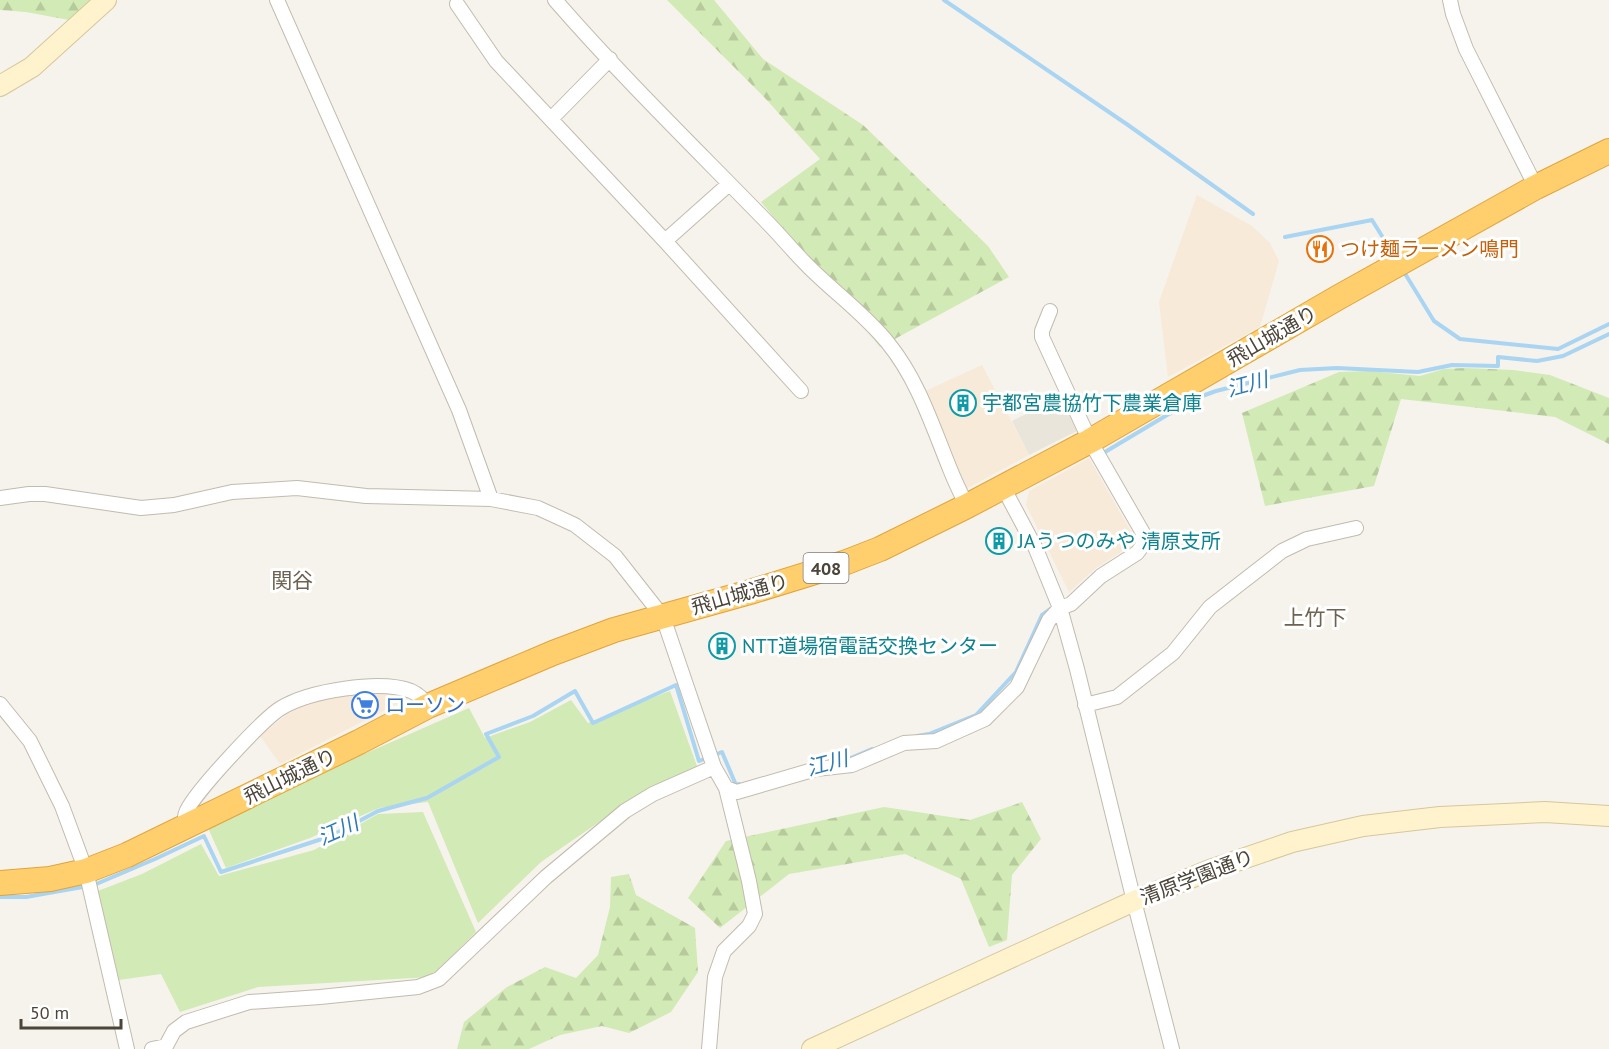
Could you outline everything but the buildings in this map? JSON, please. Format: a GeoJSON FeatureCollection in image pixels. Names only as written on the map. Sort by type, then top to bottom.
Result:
{"type":"FeatureCollection","features":[{"type":"Feature","properties":{"kind":"highway","name":"飛山城通り"},"geometry":{"type":"LineString","coordinates":[[0,883],[50,879],[86,871],[127,855],[428,706],[553,653],[614,630],[844,563],[880,549],[1090,441],[1339,297],[1536,187],[1609,151]]}},
{"type":"Feature","properties":{"kind":"street"},"geometry":{"type":"LineString","coordinates":[[0,86],[32,67],[106,0]]}},
{"type":"Feature","properties":{"kind":"street"},"geometry":{"type":"LineString","coordinates":[[277,0],[459,410],[491,499]]}},
{"type":"Feature","properties":{"kind":"street"},"geometry":{"type":"LineString","coordinates":[[555,0],[805,264],[864,317],[888,344],[914,383],[967,506]]}},
{"type":"Feature","properties":{"kind":"street"},"geometry":{"type":"LineString","coordinates":[[1450,0],[1466,49],[1536,187]]}},
{"type":"Feature","properties":{"kind":"street"},"geometry":{"type":"LineString","coordinates":[[458,1],[496,61],[665,241],[801,392]]}},
{"type":"Feature","properties":{"kind":"street"},"geometry":{"type":"LineString","coordinates":[[551,119],[610,59]]}},
{"type":"Feature","properties":{"kind":"street"},"geometry":{"type":"LineString","coordinates":[[665,241],[729,184]]}},
{"type":"Feature","properties":{"kind":"street"},"geometry":{"type":"LineString","coordinates":[[726,789],[737,792],[816,769],[852,765],[904,743],[936,741],[986,719],[1017,687],[1049,620],[1060,608],[1071,604],[1101,576],[1137,553],[1143,545],[1143,533],[1090,441],[1042,337],[1050,311]]}},
{"type":"Feature","properties":{"kind":"street"},"geometry":{"type":"LineString","coordinates":[[1003,487],[1036,549],[1060,608],[1172,1049]]}},
{"type":"Feature","properties":{"kind":"street"},"geometry":{"type":"LineString","coordinates":[[0,498],[45,494],[141,508],[174,505],[232,492],[297,488],[366,496],[491,499],[538,508],[575,525],[615,556],[663,617],[714,767],[726,789],[749,881],[755,914],[749,926],[724,951],[715,977],[709,1049]]}},
{"type":"Feature","properties":{"kind":"street"},"geometry":{"type":"LineString","coordinates":[[1085,705],[1117,697],[1173,653],[1210,607],[1282,551],[1307,539],[1356,528]]}},
{"type":"Feature","properties":{"kind":"street"},"geometry":{"type":"LineString","coordinates":[[185,827],[185,814],[195,797],[264,721],[280,709],[302,698],[348,688],[382,686],[411,691],[424,700],[428,706]]}},
{"type":"Feature","properties":{"kind":"street"},"geometry":{"type":"LineString","coordinates":[[0,704],[30,741],[62,806],[86,871],[127,1049]]}},
{"type":"Feature","properties":{"kind":"street"},"geometry":{"type":"LineString","coordinates":[[152,1049],[166,1046],[174,1031],[186,1022],[249,1002],[418,987],[439,979],[546,877],[625,812],[653,794],[714,767]]}},
{"type":"Feature","properties":{"kind":"street","name":"清原学園通り"},"geometry":{"type":"LineString","coordinates":[[818,1048],[1134,901],[1209,870],[1292,842],[1363,825],[1440,817],[1545,812],[1609,816]]}},
{"type":"Feature","properties":{"kind":"shaded area"},"geometry":{"type":"Polygon","coordinates":[[[1197,195],[1252,226],[1270,243],[1279,261],[1260,327],[1168,377],[1159,302],[1197,195]]]}},
{"type":"Feature","properties":{"kind":"shaded area"},"geometry":{"type":"Polygon","coordinates":[[[982,365],[1029,455],[960,492],[919,394],[982,365]]]}},
{"type":"Feature","properties":{"kind":"shaded area"},"geometry":{"type":"Polygon","coordinates":[[[1062,396],[1079,430],[1029,455],[1012,421],[1062,396]]]}},
{"type":"Feature","properties":{"kind":"shaded area"},"geometry":{"type":"Polygon","coordinates":[[[1089,458],[1133,535],[1132,545],[1096,568],[1069,592],[1026,505],[1029,491],[1089,458]]]}},
{"type":"Feature","properties":{"kind":"shaded area"},"geometry":{"type":"Polygon","coordinates":[[[338,686],[414,695],[280,764],[260,736],[296,707],[338,686]]]}},
{"type":"Feature","properties":{"kind":"green space"},"geometry":{"type":"Polygon","coordinates":[[[0,0],[99,0],[74,21],[26,12],[0,10],[0,0]]]}},
{"type":"Feature","properties":{"kind":"green space"},"geometry":{"type":"Polygon","coordinates":[[[667,0],[714,0],[763,59],[863,125],[988,246],[1009,277],[880,347],[761,202],[820,159],[764,97],[667,0]]]}},
{"type":"Feature","properties":{"kind":"green space"},"geometry":{"type":"Polygon","coordinates":[[[1444,369],[1513,370],[1550,375],[1609,398],[1609,444],[1555,417],[1401,399],[1374,486],[1265,506],[1242,413],[1339,372],[1369,371],[1420,376],[1444,369]]]}},
{"type":"Feature","properties":{"kind":"green space"},"geometry":{"type":"Polygon","coordinates":[[[670,691],[698,769],[624,805],[541,862],[478,923],[428,802],[379,808],[310,838],[226,868],[208,828],[289,787],[469,708],[485,738],[530,722],[571,700],[588,723],[670,691]]]}},
{"type":"Feature","properties":{"kind":"green space"},"geometry":{"type":"Polygon","coordinates":[[[1022,802],[1041,839],[1012,875],[1007,940],[989,947],[961,879],[905,854],[789,874],[720,928],[688,898],[726,841],[884,807],[970,820],[1022,802]]]}},
{"type":"Feature","properties":{"kind":"green space"},"geometry":{"type":"Polygon","coordinates":[[[423,812],[476,932],[430,977],[258,987],[180,1012],[161,974],[119,980],[95,892],[142,874],[201,844],[219,876],[314,850],[378,814],[423,812]]]}},
{"type":"Feature","properties":{"kind":"green space"},"geometry":{"type":"Polygon","coordinates":[[[629,874],[636,895],[695,928],[698,972],[671,1012],[629,1033],[602,1026],[560,1035],[529,1049],[457,1049],[464,1022],[507,987],[545,967],[576,978],[598,955],[610,907],[611,877],[629,874]]]}},
{"type":"Feature","properties":{"kind":"waterway"},"geometry":{"type":"LineString","coordinates":[[944,0],[1128,125],[1253,214]]}},
{"type":"Feature","properties":{"kind":"waterway"},"geometry":{"type":"LineString","coordinates":[[1285,237],[1372,220],[1395,257]]}},
{"type":"Feature","properties":{"kind":"waterway"},"geometry":{"type":"LineString","coordinates":[[1404,272],[1434,321],[1460,339],[1558,349],[1609,324]]}},
{"type":"Feature","properties":{"kind":"waterway","name":"江川"},"geometry":{"type":"LineString","coordinates":[[1100,455],[1194,399],[1216,391],[1300,370],[1337,368],[1418,372],[1452,365],[1498,366],[1498,357],[1537,361],[1563,356],[1609,334]]}},
{"type":"Feature","properties":{"kind":"waterway","name":"江川"},"geometry":{"type":"LineString","coordinates":[[917,736],[929,734],[976,715],[1016,672],[1042,615],[1052,608]]}},
{"type":"Feature","properties":{"kind":"waterway","name":"江川"},"geometry":{"type":"LineString","coordinates":[[0,897],[26,897],[94,885],[204,836],[221,872],[331,836],[378,811],[427,798],[499,757],[486,734],[533,716],[575,691],[593,723],[676,685],[699,761],[722,752],[736,785],[739,784]]}},
{"type":"Feature","properties":{"kind":"waterway","name":"江川"},"geometry":{"type":"LineString","coordinates":[[846,760],[872,749]]}},
{"type":"Feature","properties":{"kind":"place","name":"つけ麺ラーメン鳴門"},"geometry":{"type":"Point","coordinates":[1320,249]}},
{"type":"Feature","properties":{"kind":"place","name":"宇都宮農協竹下農業倉庫"},"geometry":{"type":"Point","coordinates":[963,403]}},
{"type":"Feature","properties":{"kind":"place","name":"JAうつのみや 清原支所"},"geometry":{"type":"Point","coordinates":[999,541]}},
{"type":"Feature","properties":{"kind":"place","name":"NTT道場宿電話交換センター"},"geometry":{"type":"Point","coordinates":[722,646]}},
{"type":"Feature","properties":{"kind":"place","name":"ローソン"},"geometry":{"type":"Point","coordinates":[365,705]}},
{"type":"Feature","properties":{"kind":"district","name":"関谷"},"geometry":{"type":"Point","coordinates":[292,580]}},
{"type":"Feature","properties":{"kind":"district","name":"上竹下"},"geometry":{"type":"Point","coordinates":[1315,617]}}]}
